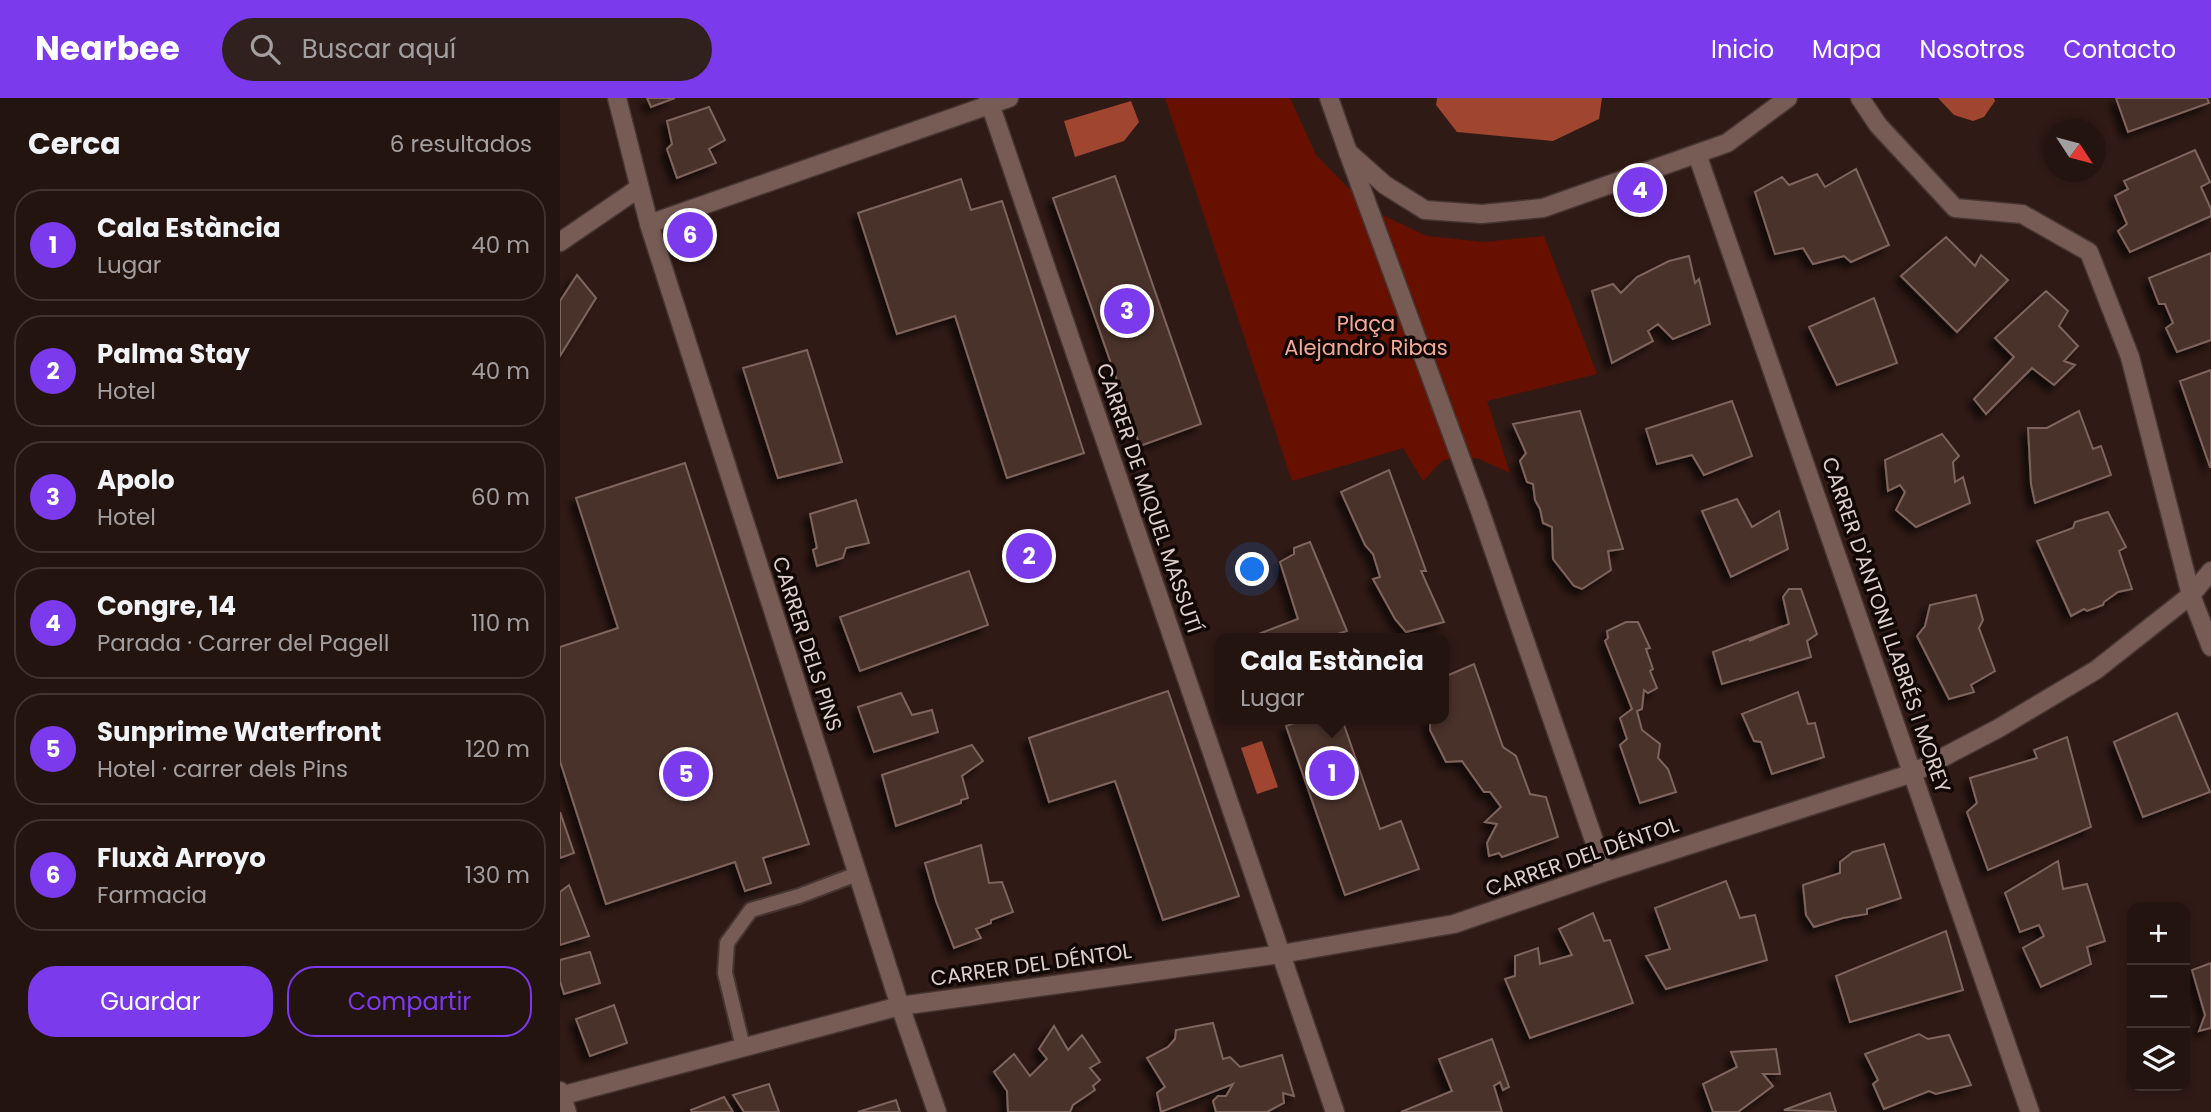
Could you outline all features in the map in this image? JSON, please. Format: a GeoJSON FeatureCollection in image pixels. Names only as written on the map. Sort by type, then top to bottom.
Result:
{"type":"FeatureCollection","features":[{"type":"Feature","properties":{"kind":"street"},"geometry":{"type":"LineString","coordinates":[[560,242],[639,188],[617,98]]}},
{"type":"Feature","properties":{"kind":"street"},"geometry":{"type":"LineString","coordinates":[[649,224],[989,101],[1009,98]]}},
{"type":"Feature","properties":{"kind":"street"},"geometry":{"type":"LineString","coordinates":[[1329,98],[1478,505],[1605,872]]}},
{"type":"Feature","properties":{"kind":"street"},"geometry":{"type":"LineString","coordinates":[[1348,152],[1385,185],[1425,211],[1482,214],[1543,208],[1727,144],[1788,98]]}},
{"type":"Feature","properties":{"kind":"street"},"geometry":{"type":"LineString","coordinates":[[1860,98],[1878,125],[1955,208],[2022,214],[2089,252],[2130,357],[2191,595],[2211,648]]}},
{"type":"Feature","properties":{"kind":"street","name":"CARRER DE MIQUEL MASSUTÍ"},"geometry":{"type":"LineString","coordinates":[[989,101],[1335,1112]]}},
{"type":"Feature","properties":{"kind":"street","name":"CARRER D'ANTONI LLABRÉS I MOREY"},"geometry":{"type":"LineString","coordinates":[[1697,154],[2030,1112]]}},
{"type":"Feature","properties":{"kind":"street","name":"CARRER DELS PINS"},"geometry":{"type":"LineString","coordinates":[[639,188],[857,874],[937,1112]]}},
{"type":"Feature","properties":{"kind":"street","name":"CARRER DEL DÉNTOL"},"geometry":{"type":"LineString","coordinates":[[562,1098],[900,1006],[1281,954],[1454,924],[1605,872],[1913,773],[1999,729],[2096,670],[2191,595],[2211,571]]}},
{"type":"Feature","properties":{"kind":"lane"},"geometry":{"type":"LineString","coordinates":[[743,1047],[725,973],[727,943],[751,910],[799,896],[857,874]]}},
{"type":"Feature","properties":{"kind":"green space","name":"Plaça Alejandro Ribas"},"geometry":{"type":"Polygon","coordinates":[[[1165,98],[1290,98],[1316,155],[1369,209],[1427,236],[1483,242],[1544,236],[1597,374],[1487,401],[1510,473],[1477,458],[1443,460],[1423,481],[1403,448],[1292,481],[1165,98]]]}},
{"type":"Feature","properties":{"kind":"shaded area"},"geometry":{"type":"Polygon","coordinates":[[[1437,98],[1602,98],[1599,119],[1553,141],[1457,132],[1436,105],[1437,98]]]}},
{"type":"Feature","properties":{"kind":"shaded area"},"geometry":{"type":"Polygon","coordinates":[[[1938,98],[1994,98],[1995,101],[1984,117],[1973,121],[1954,115],[1938,98]]]}},
{"type":"Feature","properties":{"kind":"shaded area"},"geometry":{"type":"Polygon","coordinates":[[[1131,101],[1139,122],[1124,141],[1075,157],[1064,121],[1131,101]]]}},
{"type":"Feature","properties":{"kind":"shaded area"},"geometry":{"type":"Polygon","coordinates":[[[1262,741],[1278,787],[1257,794],[1241,748],[1262,741]]]}},
{"type":"Feature","properties":{"kind":"building"},"geometry":{"type":"Polygon","coordinates":[[[647,98],[675,98],[651,107],[647,98]]]}},
{"type":"Feature","properties":{"kind":"building"},"geometry":{"type":"Polygon","coordinates":[[[2116,98],[2207,98],[2209,103],[2128,132],[2116,98]]]}},
{"type":"Feature","properties":{"kind":"building"},"geometry":{"type":"Polygon","coordinates":[[[709,107],[725,140],[709,149],[716,163],[677,178],[667,149],[672,144],[667,121],[709,107]]]}},
{"type":"Feature","properties":{"kind":"building"},"geometry":{"type":"Polygon","coordinates":[[[2195,150],[2210,182],[2201,187],[2211,209],[2211,216],[2130,252],[2118,231],[2127,224],[2115,196],[2128,189],[2124,181],[2195,150]]]}},
{"type":"Feature","properties":{"kind":"building"},"geometry":{"type":"Polygon","coordinates":[[[1856,169],[1889,245],[1851,262],[1844,256],[1813,264],[1803,248],[1775,254],[1755,192],[1782,177],[1789,185],[1817,174],[1825,187],[1856,169]]]}},
{"type":"Feature","properties":{"kind":"building"},"geometry":{"type":"Polygon","coordinates":[[[1115,176],[1201,424],[1140,446],[1053,198],[1115,176]]]}},
{"type":"Feature","properties":{"kind":"building"},"geometry":{"type":"Polygon","coordinates":[[[961,179],[971,210],[1002,201],[1084,453],[1007,478],[955,316],[897,334],[858,213],[961,179]]]}},
{"type":"Feature","properties":{"kind":"building"},"geometry":{"type":"Polygon","coordinates":[[[1946,237],[1975,266],[1981,255],[2008,280],[1957,332],[1901,276],[1946,237]]]}},
{"type":"Feature","properties":{"kind":"building"},"geometry":{"type":"Polygon","coordinates":[[[2211,253],[2211,340],[2177,352],[2166,328],[2173,323],[2165,304],[2159,304],[2149,278],[2211,253]]]}},
{"type":"Feature","properties":{"kind":"building"},"geometry":{"type":"Polygon","coordinates":[[[1689,256],[1695,283],[1699,279],[1710,324],[1673,339],[1658,324],[1648,331],[1653,341],[1612,363],[1592,291],[1613,284],[1621,293],[1637,277],[1669,261],[1689,256]]]}},
{"type":"Feature","properties":{"kind":"building"},"geometry":{"type":"Polygon","coordinates":[[[577,275],[596,298],[560,356],[560,301],[577,275]]]}},
{"type":"Feature","properties":{"kind":"building"},"geometry":{"type":"Polygon","coordinates":[[[2046,291],[2068,311],[2059,326],[2078,346],[2064,361],[2075,365],[2054,385],[2032,368],[1986,414],[1974,399],[2014,357],[1995,338],[2046,291]]]}},
{"type":"Feature","properties":{"kind":"building"},"geometry":{"type":"Polygon","coordinates":[[[1874,298],[1897,363],[1837,385],[1809,327],[1874,298]]]}},
{"type":"Feature","properties":{"kind":"building"},"geometry":{"type":"Polygon","coordinates":[[[807,350],[842,462],[778,478],[743,368],[807,350]]]}},
{"type":"Feature","properties":{"kind":"building"},"geometry":{"type":"Polygon","coordinates":[[[2211,370],[2211,467],[2210,467],[2180,381],[2211,370]]]}},
{"type":"Feature","properties":{"kind":"building"},"geometry":{"type":"Polygon","coordinates":[[[1732,401],[1752,456],[1704,475],[1692,455],[1657,464],[1646,429],[1732,401]]]}},
{"type":"Feature","properties":{"kind":"building"},"geometry":{"type":"Polygon","coordinates":[[[1580,411],[1623,549],[1608,551],[1611,570],[1582,589],[1574,586],[1553,559],[1552,527],[1543,523],[1533,484],[1527,482],[1520,461],[1526,453],[1513,424],[1580,411]]]}},
{"type":"Feature","properties":{"kind":"building"},"geometry":{"type":"Polygon","coordinates":[[[2079,411],[2093,449],[2101,446],[2111,475],[2035,503],[2031,484],[2028,428],[2047,428],[2079,411]]]}},
{"type":"Feature","properties":{"kind":"building"},"geometry":{"type":"Polygon","coordinates":[[[1942,434],[1959,456],[1953,462],[1955,482],[1963,477],[1970,503],[1916,527],[1896,510],[1905,492],[1900,485],[1888,491],[1885,460],[1942,434]]]}},
{"type":"Feature","properties":{"kind":"building"},"geometry":{"type":"Polygon","coordinates":[[[685,463],[809,844],[763,858],[771,883],[745,891],[735,862],[606,904],[560,761],[560,647],[618,628],[576,498],[685,463]]]}},
{"type":"Feature","properties":{"kind":"building"},"geometry":{"type":"Polygon","coordinates":[[[1389,470],[1426,571],[1421,571],[1444,622],[1406,632],[1395,619],[1373,579],[1380,577],[1373,554],[1365,545],[1341,492],[1389,470]]]}},
{"type":"Feature","properties":{"kind":"building"},"geometry":{"type":"Polygon","coordinates":[[[1737,499],[1752,527],[1779,511],[1788,549],[1731,577],[1702,511],[1737,499]]]}},
{"type":"Feature","properties":{"kind":"building"},"geometry":{"type":"Polygon","coordinates":[[[856,500],[869,543],[846,548],[843,558],[817,566],[813,550],[817,548],[810,514],[856,500]]]}},
{"type":"Feature","properties":{"kind":"building"},"geometry":{"type":"Polygon","coordinates":[[[2108,512],[2126,547],[2119,551],[2132,589],[2118,592],[2103,605],[2087,611],[2084,609],[2071,616],[2037,541],[2073,528],[2075,522],[2108,512]]]}},
{"type":"Feature","properties":{"kind":"building"},"geometry":{"type":"Polygon","coordinates":[[[1310,542],[1347,631],[1261,633],[1298,619],[1280,562],[1294,554],[1294,548],[1310,542]]]}},
{"type":"Feature","properties":{"kind":"building"},"geometry":{"type":"Polygon","coordinates":[[[969,571],[988,625],[860,671],[840,617],[969,571]]]}},
{"type":"Feature","properties":{"kind":"building"},"geometry":{"type":"Polygon","coordinates":[[[1789,589],[1801,589],[1817,634],[1807,641],[1811,657],[1722,684],[1713,652],[1783,626],[1749,641],[1789,624],[1783,597],[1789,589]]]}},
{"type":"Feature","properties":{"kind":"building"},"geometry":{"type":"Polygon","coordinates":[[[1976,595],[1983,620],[1979,628],[1995,671],[1971,685],[1974,692],[1949,699],[1917,636],[1925,626],[1930,605],[1976,595]]]}},
{"type":"Feature","properties":{"kind":"building"},"geometry":{"type":"Polygon","coordinates":[[[1626,622],[1638,622],[1650,648],[1646,649],[1653,669],[1650,671],[1657,688],[1648,693],[1644,690],[1642,709],[1637,711],[1642,730],[1660,744],[1658,758],[1668,769],[1676,792],[1640,803],[1620,745],[1627,739],[1620,718],[1632,709],[1605,641],[1608,638],[1607,631],[1626,622]]]}},
{"type":"Feature","properties":{"kind":"building"},"geometry":{"type":"Polygon","coordinates":[[[1474,664],[1503,747],[1516,756],[1530,794],[1546,797],[1558,837],[1502,857],[1499,853],[1489,856],[1487,843],[1497,824],[1485,822],[1501,807],[1490,792],[1484,792],[1462,761],[1446,762],[1430,730],[1430,724],[1449,724],[1449,675],[1474,664]]]}},
{"type":"Feature","properties":{"kind":"building"},"geometry":{"type":"Polygon","coordinates":[[[1168,691],[1239,896],[1163,920],[1115,781],[1049,802],[1029,738],[1168,691]]]}},
{"type":"Feature","properties":{"kind":"building"},"geometry":{"type":"Polygon","coordinates":[[[1798,692],[1808,724],[1815,723],[1824,757],[1772,774],[1761,742],[1754,741],[1742,714],[1798,692]]]}},
{"type":"Feature","properties":{"kind":"building"},"geometry":{"type":"Polygon","coordinates":[[[901,693],[912,715],[932,710],[938,732],[874,752],[858,707],[901,693]]]}},
{"type":"Feature","properties":{"kind":"building"},"geometry":{"type":"Polygon","coordinates":[[[2177,713],[2210,792],[2143,817],[2114,742],[2177,713]]]}},
{"type":"Feature","properties":{"kind":"building"},"geometry":{"type":"Polygon","coordinates":[[[1344,724],[1380,829],[1401,821],[1419,869],[1345,895],[1286,726],[1344,724]]]}},
{"type":"Feature","properties":{"kind":"building"},"geometry":{"type":"Polygon","coordinates":[[[2067,737],[2091,827],[1988,870],[1967,812],[1977,803],[1970,778],[2037,758],[2034,750],[2067,737]]]}},
{"type":"Feature","properties":{"kind":"building"},"geometry":{"type":"Polygon","coordinates":[[[972,745],[983,761],[962,776],[968,798],[961,800],[961,803],[896,826],[882,775],[972,745]]]}},
{"type":"Feature","properties":{"kind":"building"},"geometry":{"type":"Polygon","coordinates":[[[560,812],[574,853],[560,858],[560,812]]]}},
{"type":"Feature","properties":{"kind":"building"},"geometry":{"type":"Polygon","coordinates":[[[1884,844],[1901,898],[1867,909],[1867,914],[1814,927],[1806,915],[1803,885],[1840,873],[1840,862],[1853,852],[1884,844]]]}},
{"type":"Feature","properties":{"kind":"building"},"geometry":{"type":"Polygon","coordinates":[[[981,845],[989,883],[1002,882],[1013,912],[976,929],[981,938],[954,948],[925,863],[981,845]]]}},
{"type":"Feature","properties":{"kind":"building"},"geometry":{"type":"Polygon","coordinates":[[[2058,861],[2063,889],[2087,884],[2105,941],[2087,947],[2091,964],[2041,987],[2023,948],[2044,936],[2039,925],[2020,932],[2005,893],[2058,861]]]}},
{"type":"Feature","properties":{"kind":"building"},"geometry":{"type":"Polygon","coordinates":[[[1726,881],[1740,918],[1755,915],[1767,960],[1666,989],[1646,956],[1670,949],[1655,908],[1726,881]]]}},
{"type":"Feature","properties":{"kind":"building"},"geometry":{"type":"Polygon","coordinates":[[[569,885],[589,936],[560,945],[560,892],[569,885]]]}},
{"type":"Feature","properties":{"kind":"building"},"geometry":{"type":"Polygon","coordinates":[[[1593,913],[1604,941],[1610,940],[1633,1003],[1530,1038],[1505,979],[1515,976],[1515,956],[1538,948],[1540,964],[1572,955],[1559,929],[1593,913]]]}},
{"type":"Feature","properties":{"kind":"building"},"geometry":{"type":"Polygon","coordinates":[[[1946,931],[1963,990],[1850,1022],[1836,976],[1946,931]]]}},
{"type":"Feature","properties":{"kind":"building"},"geometry":{"type":"Polygon","coordinates":[[[590,952],[600,983],[564,994],[560,981],[560,960],[590,952]]]}},
{"type":"Feature","properties":{"kind":"building"},"geometry":{"type":"Polygon","coordinates":[[[2211,963],[2211,1028],[2199,1031],[2205,1015],[2192,970],[2211,963]]]}},
{"type":"Feature","properties":{"kind":"building"},"geometry":{"type":"Polygon","coordinates":[[[614,1005],[627,1043],[590,1056],[576,1019],[614,1005]]]}},
{"type":"Feature","properties":{"kind":"building"},"geometry":{"type":"Polygon","coordinates":[[[1213,1023],[1223,1059],[1230,1057],[1240,1067],[1282,1055],[1294,1096],[1283,1093],[1284,1103],[1267,1112],[1216,1112],[1213,1101],[1218,1096],[1226,1096],[1233,1084],[1161,1112],[1157,1093],[1165,1087],[1147,1058],[1168,1047],[1175,1039],[1176,1030],[1213,1023]]]}},
{"type":"Feature","properties":{"kind":"building"},"geometry":{"type":"Polygon","coordinates":[[[1054,1026],[1068,1050],[1082,1035],[1100,1062],[1090,1068],[1100,1080],[1093,1086],[1095,1090],[1073,1105],[1070,1112],[1008,1112],[1007,1091],[994,1072],[1014,1054],[1030,1076],[1047,1059],[1039,1049],[1054,1026]]]}},
{"type":"Feature","properties":{"kind":"building"},"geometry":{"type":"Polygon","coordinates":[[[1919,1034],[1928,1039],[1949,1035],[1971,1085],[1936,1094],[1929,1091],[1884,1109],[1873,1084],[1878,1080],[1865,1054],[1919,1034]]]}},
{"type":"Feature","properties":{"kind":"building"},"geometry":{"type":"Polygon","coordinates":[[[1492,1039],[1509,1087],[1503,1090],[1500,1082],[1494,1086],[1502,1112],[1401,1112],[1452,1091],[1439,1059],[1492,1039]]]}},
{"type":"Feature","properties":{"kind":"building"},"geometry":{"type":"Polygon","coordinates":[[[1776,1049],[1780,1074],[1763,1074],[1773,1086],[1738,1112],[1713,1112],[1703,1084],[1737,1067],[1731,1052],[1776,1049]]]}},
{"type":"Feature","properties":{"kind":"building"},"geometry":{"type":"Polygon","coordinates":[[[769,1084],[779,1112],[744,1112],[733,1095],[769,1084]]]}},
{"type":"Feature","properties":{"kind":"building"},"geometry":{"type":"Polygon","coordinates":[[[1830,1093],[1836,1112],[1784,1110],[1830,1093]]]}},
{"type":"Feature","properties":{"kind":"building"},"geometry":{"type":"Polygon","coordinates":[[[724,1097],[733,1112],[691,1110],[724,1097]]]}},
{"type":"Feature","properties":{"kind":"building"},"geometry":{"type":"Polygon","coordinates":[[[896,1100],[900,1112],[858,1112],[896,1100]]]}},
{"type":"Feature","properties":{"kind":"place","name":"Congre, 14"},"geometry":{"type":"Point","coordinates":[1640,190]}},
{"type":"Feature","properties":{"kind":"place","name":"Fluxà Arroyo"},"geometry":{"type":"Point","coordinates":[690,235]}},
{"type":"Feature","properties":{"kind":"place","name":"Apolo"},"geometry":{"type":"Point","coordinates":[1127,311]}},
{"type":"Feature","properties":{"kind":"place","name":"Palma Stay"},"geometry":{"type":"Point","coordinates":[1029,556]}},
{"type":"Feature","properties":{"kind":"place","name":"Cala Estància"},"geometry":{"type":"Point","coordinates":[1332,773]}},
{"type":"Feature","properties":{"kind":"place","name":"Sunprime Waterfront"},"geometry":{"type":"Point","coordinates":[686,774]}}]}
